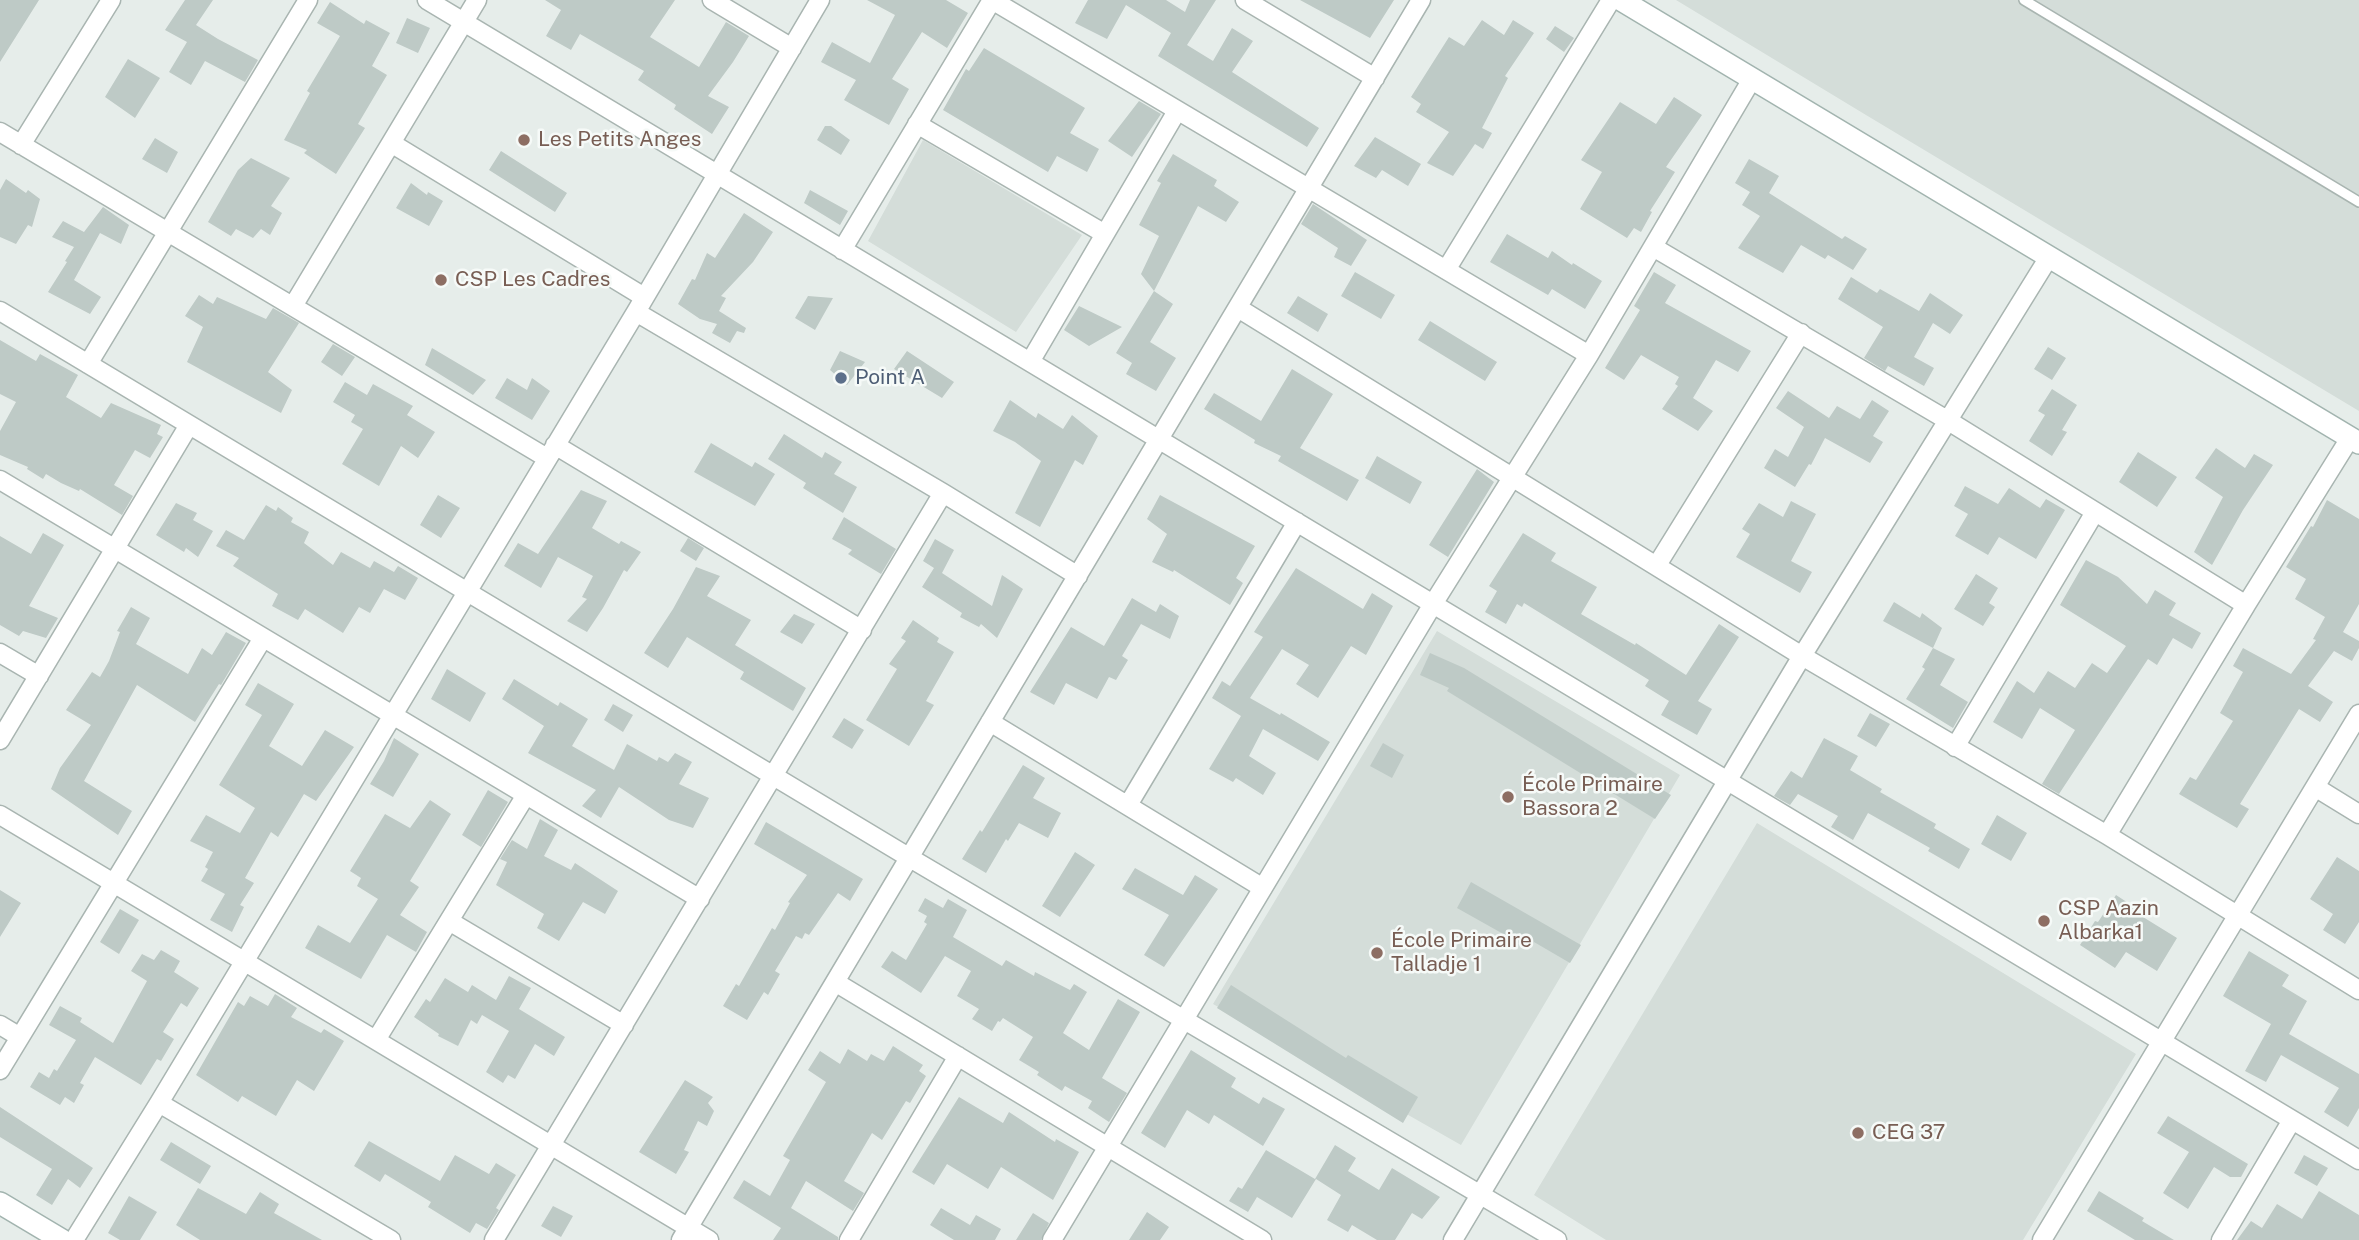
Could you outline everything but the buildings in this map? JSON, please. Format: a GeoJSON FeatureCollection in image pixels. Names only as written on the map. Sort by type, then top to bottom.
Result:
{"type":"FeatureCollection","features":[{"type":"Feature","properties":{"kind":"street"},"geometry":{"type":"LineString","coordinates":[[21,145],[111,0]]}},
{"type":"Feature","properties":{"kind":"street"},"geometry":{"type":"LineString","coordinates":[[88,364],[308,0]]}},
{"type":"Feature","properties":{"kind":"street"},"geometry":{"type":"LineString","coordinates":[[427,0],[2359,1160]]}},
{"type":"Feature","properties":{"kind":"street"},"geometry":{"type":"LineString","coordinates":[[293,306],[477,0]]}},
{"type":"Feature","properties":{"kind":"street"},"geometry":{"type":"LineString","coordinates":[[712,0],[792,48]]}},
{"type":"Feature","properties":{"kind":"street"},"geometry":{"type":"LineString","coordinates":[[74,1240],[640,305],[820,0]]}},
{"type":"Feature","properties":{"kind":"street"},"geometry":{"type":"LineString","coordinates":[[842,250],[992,0],[1589,355]]}},
{"type":"Feature","properties":{"kind":"street"},"geometry":{"type":"LineString","coordinates":[[1245,0],[1375,78]]}},
{"type":"Feature","properties":{"kind":"street"},"geometry":{"type":"LineString","coordinates":[[685,1234],[1422,0]]}},
{"type":"Feature","properties":{"kind":"street"},"geometry":{"type":"LineString","coordinates":[[1446,270],[1611,0]]}},
{"type":"Feature","properties":{"kind":"street"},"geometry":{"type":"LineString","coordinates":[[1621,0],[2354,440],[2246,605],[2107,835]]}},
{"type":"Feature","properties":{"kind":"street"},"geometry":{"type":"LineString","coordinates":[[1052,1240],[1433,604],[1589,355],[1752,79]]}},
{"type":"Feature","properties":{"kind":"street"},"geometry":{"type":"LineString","coordinates":[[1030,362],[1177,111]]}},
{"type":"Feature","properties":{"kind":"street"},"geometry":{"type":"LineString","coordinates":[[918,124],[1105,234]]}},
{"type":"Feature","properties":{"kind":"street"},"geometry":{"type":"LineString","coordinates":[[0,132],[293,306],[862,630]]}},
{"type":"Feature","properties":{"kind":"street"},"geometry":{"type":"LineString","coordinates":[[391,143],[640,305],[1078,576]]}},
{"type":"Feature","properties":{"kind":"street"},"geometry":{"type":"LineString","coordinates":[[1653,247],[1947,420],[2246,605]]}},
{"type":"Feature","properties":{"kind":"street"},"geometry":{"type":"LineString","coordinates":[[1453,1240],[1802,656],[2049,257]]}},
{"type":"Feature","properties":{"kind":"street"},"geometry":{"type":"LineString","coordinates":[[1238,308],[1802,656],[2107,835],[2359,990]]}},
{"type":"Feature","properties":{"kind":"street"},"geometry":{"type":"LineString","coordinates":[[0,311],[774,776],[1557,1240]]}},
{"type":"Feature","properties":{"kind":"street"},"geometry":{"type":"LineString","coordinates":[[1657,565],[1801,333]]}},
{"type":"Feature","properties":{"kind":"street"},"geometry":{"type":"LineString","coordinates":[[0,740],[189,425]]}},
{"type":"Feature","properties":{"kind":"street"},"geometry":{"type":"LineString","coordinates":[[0,480],[700,899]]}},
{"type":"Feature","properties":{"kind":"street"},"geometry":{"type":"LineString","coordinates":[[494,1240],[943,493]]}},
{"type":"Feature","properties":{"kind":"street"},"geometry":{"type":"LineString","coordinates":[[1955,747],[2095,512]]}},
{"type":"Feature","properties":{"kind":"street"},"geometry":{"type":"LineString","coordinates":[[1128,805],[1297,522]]}},
{"type":"Feature","properties":{"kind":"street"},"geometry":{"type":"LineString","coordinates":[[0,1070],[263,638]]}},
{"type":"Feature","properties":{"kind":"street"},"geometry":{"type":"LineString","coordinates":[[0,653],[39,676]]}},
{"type":"Feature","properties":{"kind":"street"},"geometry":{"type":"LineString","coordinates":[[2042,1240],[2359,714]]}},
{"type":"Feature","properties":{"kind":"street"},"geometry":{"type":"LineString","coordinates":[[990,722],[1263,888]]}},
{"type":"Feature","properties":{"kind":"street"},"geometry":{"type":"LineString","coordinates":[[2315,788],[2359,814]]}},
{"type":"Feature","properties":{"kind":"street"},"geometry":{"type":"LineString","coordinates":[[376,1040],[526,796]]}},
{"type":"Feature","properties":{"kind":"street"},"geometry":{"type":"LineString","coordinates":[[0,815],[551,1145],[685,1234],[709,1240]]}},
{"type":"Feature","properties":{"kind":"street"},"geometry":{"type":"LineString","coordinates":[[449,921],[624,1025]]}},
{"type":"Feature","properties":{"kind":"street"},"geometry":{"type":"LineString","coordinates":[[835,982],[1257,1239]]}},
{"type":"Feature","properties":{"kind":"street"},"geometry":{"type":"LineString","coordinates":[[0,1025],[20,1037]]}},
{"type":"Feature","properties":{"kind":"street"},"geometry":{"type":"LineString","coordinates":[[849,1240],[958,1056]]}},
{"type":"Feature","properties":{"kind":"street"},"geometry":{"type":"LineString","coordinates":[[159,1103],[391,1240]]}},
{"type":"Feature","properties":{"kind":"street"},"geometry":{"type":"LineString","coordinates":[[2221,1240],[2292,1120]]}},
{"type":"Feature","properties":{"kind":"street"},"geometry":{"type":"LineString","coordinates":[[0,1203],[62,1240]]}},
{"type":"Feature","properties":{"kind":"lane"},"geometry":{"type":"LineString","coordinates":[[2024,0],[2359,202]]}},
{"type":"Feature","properties":{"kind":"shaded area"},"geometry":{"type":"Polygon","coordinates":[[[1676,0],[2359,0],[2359,411],[1866,115],[1676,0]]]}},
{"type":"Feature","properties":{"kind":"shaded area"},"geometry":{"type":"Polygon","coordinates":[[[923,140],[1082,235],[1016,332],[868,241],[923,140]]]}},
{"type":"Feature","properties":{"kind":"shaded area"},"geometry":{"type":"Polygon","coordinates":[[[1437,631],[1680,775],[1461,1145],[1213,1004],[1437,631]]]}},
{"type":"Feature","properties":{"kind":"shaded area"},"geometry":{"type":"Polygon","coordinates":[[[1757,823],[2136,1054],[2023,1240],[1606,1240],[1534,1195],[1757,823]]]}},
{"type":"Feature","properties":{"kind":"place","name":"Les Petits Anges"},"geometry":{"type":"Point","coordinates":[524,140]}},
{"type":"Feature","properties":{"kind":"place","name":"CSP Les Cadres"},"geometry":{"type":"Point","coordinates":[441,280]}},
{"type":"Feature","properties":{"kind":"place","name":"Point A"},"geometry":{"type":"Point","coordinates":[841,378]}},
{"type":"Feature","properties":{"kind":"place","name":"École Primaire Bassora 2"},"geometry":{"type":"Point","coordinates":[1508,797]}},
{"type":"Feature","properties":{"kind":"place","name":"CSP Aazin Albarka1"},"geometry":{"type":"Point","coordinates":[2044,921]}},
{"type":"Feature","properties":{"kind":"place","name":"École Primaire Talladje 1"},"geometry":{"type":"Point","coordinates":[1377,953]}},
{"type":"Feature","properties":{"kind":"place","name":"CEG 37"},"geometry":{"type":"Point","coordinates":[1858,1133]}}]}
